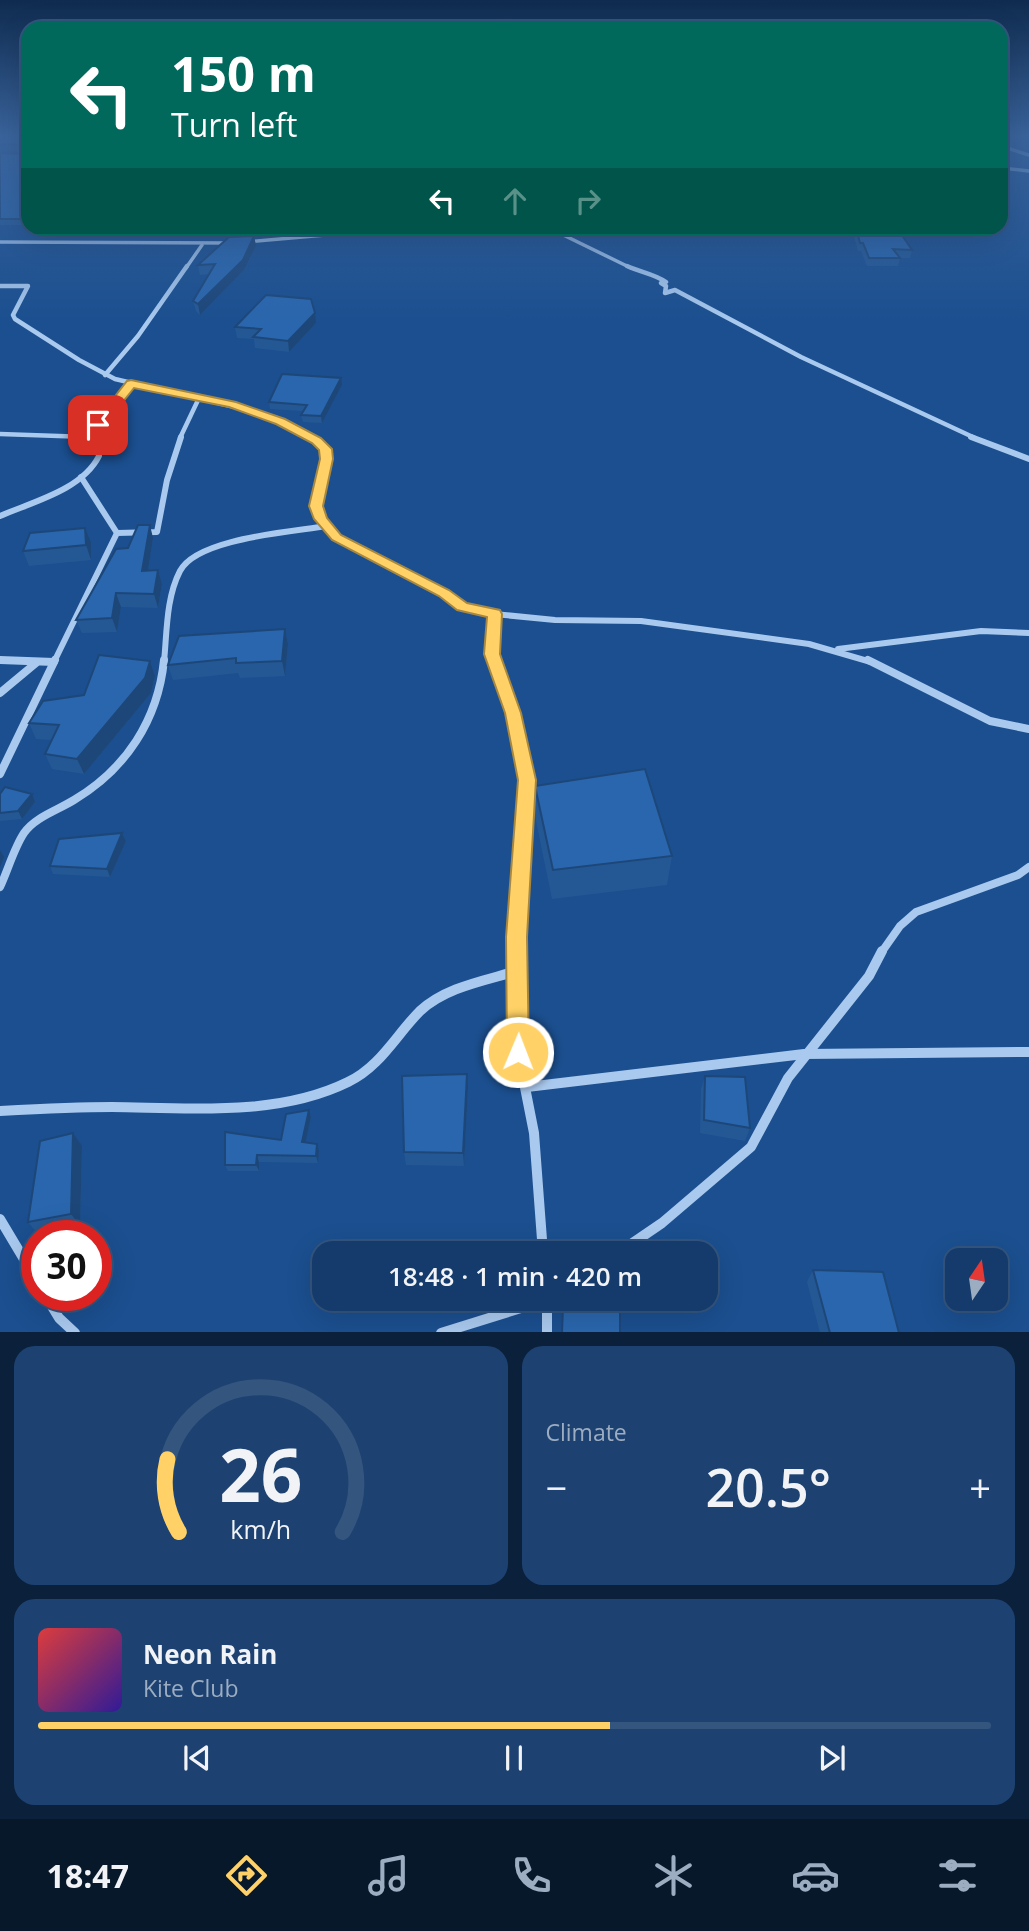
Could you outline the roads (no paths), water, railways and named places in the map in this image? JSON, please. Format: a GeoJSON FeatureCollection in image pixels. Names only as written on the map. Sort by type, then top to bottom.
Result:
{"type":"FeatureCollection","features":[{"type":"Feature","properties":{"kind":"street"},"geometry":{"type":"LineString","coordinates":[[0,242],[202,245],[321,235]]}},
{"type":"Feature","properties":{"kind":"street"},"geometry":{"type":"LineString","coordinates":[[563,235],[646,275],[658,276],[666,282],[661,283],[666,286],[665,293],[675,290],[823,368],[991,446],[1029,459]]}},
{"type":"Feature","properties":{"kind":"street"},"geometry":{"type":"LineString","coordinates":[[105,375],[138,336],[202,245]]}},
{"type":"Feature","properties":{"kind":"street"},"geometry":{"type":"LineString","coordinates":[[0,286],[28,286],[13,315],[15,318],[105,375],[131,384],[260,413],[317,440],[326,449],[327,459],[316,506],[327,526],[337,537],[444,593],[462,607],[494,614],[555,620],[641,621],[680,625],[834,650],[864,658],[990,721],[1029,729]]}},
{"type":"Feature","properties":{"kind":"street"},"geometry":{"type":"LineString","coordinates":[[88,437],[131,384]]}},
{"type":"Feature","properties":{"kind":"street"},"geometry":{"type":"LineString","coordinates":[[117,533],[157,532],[174,454],[185,422],[199,398]]}},
{"type":"Feature","properties":{"kind":"street"},"geometry":{"type":"LineString","coordinates":[[0,433],[88,437],[98,446],[100,456],[81,477],[55,492],[0,516]]}},
{"type":"Feature","properties":{"kind":"street"},"geometry":{"type":"LineString","coordinates":[[81,477],[117,533]]}},
{"type":"Feature","properties":{"kind":"street"},"geometry":{"type":"LineString","coordinates":[[0,887],[24,832],[34,823],[103,783],[135,745],[148,720],[161,679],[164,648],[179,572],[188,559],[214,548],[327,526]]}},
{"type":"Feature","properties":{"kind":"street"},"geometry":{"type":"LineString","coordinates":[[0,774],[117,533]]}},
{"type":"Feature","properties":{"kind":"street"},"geometry":{"type":"LineString","coordinates":[[494,614],[492,654],[511,708],[527,780],[516,937],[518,1052],[534,1133],[542,1241]]}},
{"type":"Feature","properties":{"kind":"street"},"geometry":{"type":"LineString","coordinates":[[834,650],[981,631],[1029,633]]}},
{"type":"Feature","properties":{"kind":"street"},"geometry":{"type":"LineString","coordinates":[[0,660],[54,662]]}},
{"type":"Feature","properties":{"kind":"street"},"geometry":{"type":"LineString","coordinates":[[0,693],[37,662]]}},
{"type":"Feature","properties":{"kind":"street"},"geometry":{"type":"LineString","coordinates":[[636,1241],[662,1223],[751,1147],[788,1078],[804,1055],[869,976],[886,943],[916,912],[1018,875],[1029,867]]}},
{"type":"Feature","properties":{"kind":"street"},"geometry":{"type":"LineString","coordinates":[[0,1111],[87,1107],[197,1108],[257,1104],[313,1096],[349,1082],[379,1060],[421,1010],[447,992],[517,971]]}},
{"type":"Feature","properties":{"kind":"street"},"geometry":{"type":"LineString","coordinates":[[527,1087],[804,1055],[1029,1052]]}},
{"type":"Feature","properties":{"kind":"street"},"geometry":{"type":"LineString","coordinates":[[0,1219],[21,1254]]}},
{"type":"Feature","properties":{"kind":"street"},"geometry":{"type":"LineString","coordinates":[[55,1311],[75,1332]]}},
{"type":"Feature","properties":{"kind":"street"},"geometry":{"type":"LineString","coordinates":[[441,1332],[512,1311]]}},
{"type":"Feature","properties":{"kind":"street"},"geometry":{"type":"LineString","coordinates":[[547,1332],[548,1311]]}}]}
